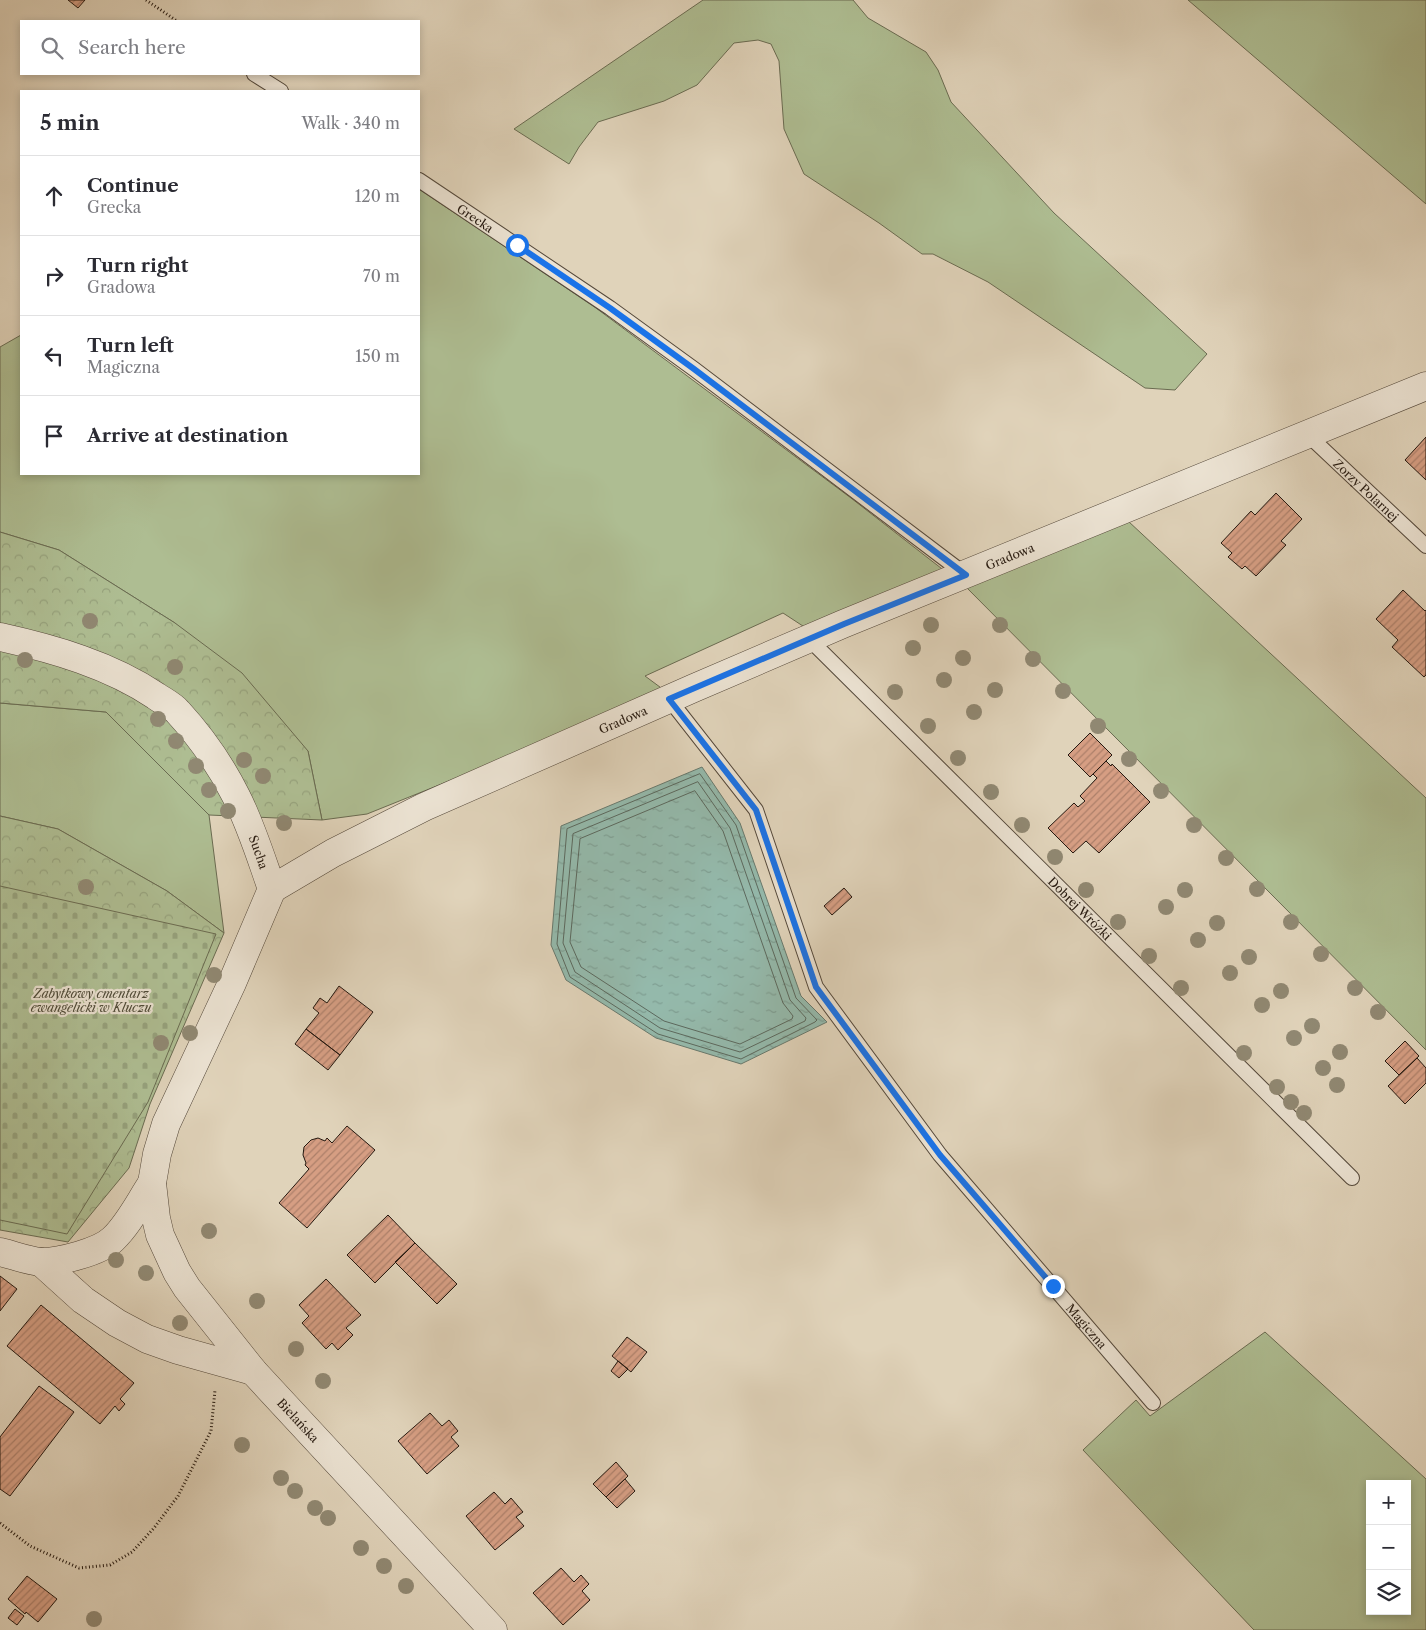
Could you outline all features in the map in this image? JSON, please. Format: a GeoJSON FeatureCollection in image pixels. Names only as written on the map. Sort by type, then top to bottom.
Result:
{"type":"FeatureCollection","features":[{"type":"Feature","properties":{"kind":"street","name":"Gradowa"},"geometry":{"type":"LineString","coordinates":[[272,889],[333,853],[424,807],[669,699],[809,639],[1426,386]]}},
{"type":"Feature","properties":{"kind":"street","name":"Sucha"},"geometry":{"type":"LineString","coordinates":[[0,637],[81,659],[136,683],[177,710],[208,749],[236,796],[257,846],[272,889]]}},
{"type":"Feature","properties":{"kind":"street"},"geometry":{"type":"LineString","coordinates":[[0,1252],[41,1262],[80,1256],[100,1249],[113,1240],[125,1225],[152,1183],[166,1124],[232,983],[272,889]]}},
{"type":"Feature","properties":{"kind":"street","name":"Bielańska"},"geometry":{"type":"LineString","coordinates":[[152,1183],[160,1235],[177,1272],[187,1288],[253,1371],[493,1630]]}},
{"type":"Feature","properties":{"kind":"street"},"geometry":{"type":"LineString","coordinates":[[41,1262],[83,1300],[117,1323],[147,1339],[178,1350],[253,1371]]}},
{"type":"Feature","properties":{"kind":"lane"},"geometry":{"type":"LineString","coordinates":[[256,75],[279,90]]}},
{"type":"Feature","properties":{"kind":"lane","name":"Grecka"},"geometry":{"type":"LineString","coordinates":[[420,181],[594,297],[687,364],[966,575]]}},
{"type":"Feature","properties":{"kind":"lane","name":"Zorzy Polarnej"},"geometry":{"type":"LineString","coordinates":[[1308,435],[1426,546]]}},
{"type":"Feature","properties":{"kind":"lane","name":"Dobrej Wróżki"},"geometry":{"type":"LineString","coordinates":[[809,639],[1352,1178]]}},
{"type":"Feature","properties":{"kind":"lane","name":"Magiczna"},"geometry":{"type":"LineString","coordinates":[[669,699],[756,810],[816,987],[940,1155],[1153,1403]]}},
{"type":"Feature","properties":{"kind":"path"},"geometry":{"type":"LineString","coordinates":[[146,0],[176,20]]}},
{"type":"Feature","properties":{"kind":"path"},"geometry":{"type":"LineString","coordinates":[[0,1523],[30,1546],[79,1568],[110,1565],[132,1552],[154,1528],[178,1496],[211,1431],[215,1396],[215,1360]]}},
{"type":"Feature","properties":{"kind":"green space"},"geometry":{"type":"Polygon","coordinates":[[[703,0],[853,0],[868,18],[926,52],[938,70],[951,102],[1054,213],[1207,354],[1175,390],[1145,388],[988,282],[933,254],[922,254],[879,223],[804,174],[784,129],[779,61],[771,44],[758,40],[734,43],[697,85],[664,101],[598,122],[569,164],[514,129],[703,0]]]}},
{"type":"Feature","properties":{"kind":"green space"},"geometry":{"type":"Polygon","coordinates":[[[1188,0],[1426,0],[1426,204],[1188,0]]]}},
{"type":"Feature","properties":{"kind":"green space"},"geometry":{"type":"Polygon","coordinates":[[[420,190],[596,308],[851,498],[946,572],[809,630],[783,613],[645,676],[668,693],[367,814],[322,820],[308,751],[175,623],[59,550],[0,532],[0,347],[20,336],[20,475],[420,475],[420,190]]]}},
{"type":"Feature","properties":{"kind":"green space"},"geometry":{"type":"Polygon","coordinates":[[[1128,521],[1426,798],[1426,1050],[964,585],[1128,521]]]}},
{"type":"Feature","properties":{"kind":"green space"},"geometry":{"type":"Polygon","coordinates":[[[0,532],[59,550],[175,623],[242,673],[308,751],[322,820],[209,815],[106,712],[0,703],[0,532]]]}},
{"type":"Feature","properties":{"kind":"green space"},"geometry":{"type":"Polygon","coordinates":[[[0,703],[106,712],[209,815],[224,933],[167,891],[58,829],[0,816],[0,703]]]}},
{"type":"Feature","properties":{"kind":"green space","name":"Zabytkowy cmentarz ewangelicki w Kluczu"},"geometry":{"type":"Polygon","coordinates":[[[0,816],[58,829],[167,891],[224,933],[150,1104],[129,1168],[68,1242],[0,1230],[0,816]]]}},
{"type":"Feature","properties":{"kind":"green space","name":"Zabytkowy cmentarz ewangelicki w Kluczu"},"geometry":{"type":"Polygon","coordinates":[[[0,886],[216,934],[148,1102],[67,1234],[0,1220],[0,886]]]}},
{"type":"Feature","properties":{"kind":"green space"},"geometry":{"type":"Polygon","coordinates":[[[1265,1332],[1426,1479],[1426,1630],[1254,1630],[1083,1450],[1136,1400],[1150,1416],[1265,1332]]]}},
{"type":"Feature","properties":{"kind":"water"},"geometry":{"type":"Polygon","coordinates":[[[702,767],[740,823],[801,996],[827,1022],[741,1064],[656,1038],[566,980],[551,945],[561,826],[702,767]]]}},
{"type":"Feature","properties":{"kind":"building"},"geometry":{"type":"Polygon","coordinates":[[[68,0],[85,0],[78,8],[68,0]]]}},
{"type":"Feature","properties":{"kind":"building"},"geometry":{"type":"Polygon","coordinates":[[[1426,437],[1426,480],[1405,460],[1426,437]]]}},
{"type":"Feature","properties":{"kind":"building"},"geometry":{"type":"Polygon","coordinates":[[[1276,493],[1302,519],[1281,541],[1286,545],[1256,576],[1245,566],[1242,569],[1228,557],[1232,553],[1221,543],[1251,511],[1255,515],[1276,493]]]}},
{"type":"Feature","properties":{"kind":"building"},"geometry":{"type":"Polygon","coordinates":[[[1403,590],[1426,610],[1426,675],[1424,677],[1392,647],[1398,640],[1376,619],[1403,590]]]}},
{"type":"Feature","properties":{"kind":"building"},"geometry":{"type":"Polygon","coordinates":[[[1090,733],[1112,755],[1090,777],[1068,755],[1090,733]]]}},
{"type":"Feature","properties":{"kind":"building"},"geometry":{"type":"Polygon","coordinates":[[[1106,761],[1111,766],[1112,764],[1150,802],[1099,853],[1086,841],[1073,853],[1048,828],[1074,803],[1078,807],[1085,801],[1080,796],[1097,778],[1093,774],[1106,761]]]}},
{"type":"Feature","properties":{"kind":"building"},"geometry":{"type":"Polygon","coordinates":[[[844,888],[852,897],[832,915],[824,906],[844,888]]]}},
{"type":"Feature","properties":{"kind":"building"},"geometry":{"type":"Polygon","coordinates":[[[339,986],[373,1012],[340,1055],[306,1029],[319,1013],[313,1008],[320,998],[327,1003],[339,986]]]}},
{"type":"Feature","properties":{"kind":"building"},"geometry":{"type":"Polygon","coordinates":[[[306,1029],[340,1055],[328,1070],[295,1044],[306,1029]]]}},
{"type":"Feature","properties":{"kind":"building"},"geometry":{"type":"Polygon","coordinates":[[[1405,1041],[1419,1056],[1399,1075],[1385,1061],[1405,1041]]]}},
{"type":"Feature","properties":{"kind":"building"},"geometry":{"type":"Polygon","coordinates":[[[1417,1058],[1426,1068],[1426,1083],[1405,1104],[1388,1086],[1417,1058]]]}},
{"type":"Feature","properties":{"kind":"building"},"geometry":{"type":"Polygon","coordinates":[[[347,1126],[375,1150],[307,1228],[279,1203],[309,1169],[305,1165],[304,1147],[311,1140],[318,1138],[325,1141],[327,1138],[332,1143],[347,1126]]]}},
{"type":"Feature","properties":{"kind":"building"},"geometry":{"type":"Polygon","coordinates":[[[388,1215],[415,1243],[375,1283],[347,1255],[388,1215]]]}},
{"type":"Feature","properties":{"kind":"building"},"geometry":{"type":"Polygon","coordinates":[[[415,1243],[457,1284],[437,1304],[395,1262],[415,1243]]]}},
{"type":"Feature","properties":{"kind":"building"},"geometry":{"type":"Polygon","coordinates":[[[0,1276],[17,1289],[0,1311],[0,1276]]]}},
{"type":"Feature","properties":{"kind":"building"},"geometry":{"type":"Polygon","coordinates":[[[326,1279],[361,1315],[346,1328],[353,1335],[338,1350],[332,1343],[326,1349],[302,1323],[309,1316],[299,1305],[326,1279]]]}},
{"type":"Feature","properties":{"kind":"building"},"geometry":{"type":"Polygon","coordinates":[[[41,1305],[134,1383],[120,1399],[125,1404],[119,1411],[115,1406],[100,1424],[7,1346],[41,1305]]]}},
{"type":"Feature","properties":{"kind":"building"},"geometry":{"type":"Polygon","coordinates":[[[627,1337],[647,1352],[631,1372],[612,1356],[627,1337]]]}},
{"type":"Feature","properties":{"kind":"building"},"geometry":{"type":"Polygon","coordinates":[[[618,1361],[628,1369],[619,1378],[611,1371],[618,1361]]]}},
{"type":"Feature","properties":{"kind":"building"},"geometry":{"type":"Polygon","coordinates":[[[39,1386],[74,1412],[10,1496],[0,1489],[0,1437],[39,1386]]]}},
{"type":"Feature","properties":{"kind":"building"},"geometry":{"type":"Polygon","coordinates":[[[430,1413],[442,1426],[449,1420],[458,1431],[451,1437],[459,1446],[427,1474],[398,1441],[430,1413]]]}},
{"type":"Feature","properties":{"kind":"building"},"geometry":{"type":"Polygon","coordinates":[[[616,1462],[628,1476],[606,1497],[593,1484],[616,1462]]]}},
{"type":"Feature","properties":{"kind":"building"},"geometry":{"type":"Polygon","coordinates":[[[625,1479],[635,1491],[617,1508],[606,1497],[625,1479]]]}},
{"type":"Feature","properties":{"kind":"building"},"geometry":{"type":"Polygon","coordinates":[[[494,1492],[505,1504],[511,1498],[523,1512],[516,1517],[524,1526],[495,1550],[466,1516],[494,1492]]]}},
{"type":"Feature","properties":{"kind":"building"},"geometry":{"type":"Polygon","coordinates":[[[561,1568],[574,1582],[581,1575],[589,1584],[582,1591],[590,1600],[563,1625],[533,1593],[561,1568]]]}},
{"type":"Feature","properties":{"kind":"building"},"geometry":{"type":"Polygon","coordinates":[[[27,1576],[57,1599],[38,1622],[26,1612],[25,1614],[8,1599],[27,1576]]]}},
{"type":"Feature","properties":{"kind":"building"},"geometry":{"type":"Polygon","coordinates":[[[15,1609],[24,1616],[17,1625],[8,1618],[15,1609]]]}},
{"type":"Feature","properties":{"kind":"route"},"geometry":{"type":"LineString","coordinates":[[517,245],[610,308],[694,369],[966,575],[844,624],[669,699],[756,810],[816,987],[940,1155],[1053,1286]]}}]}
